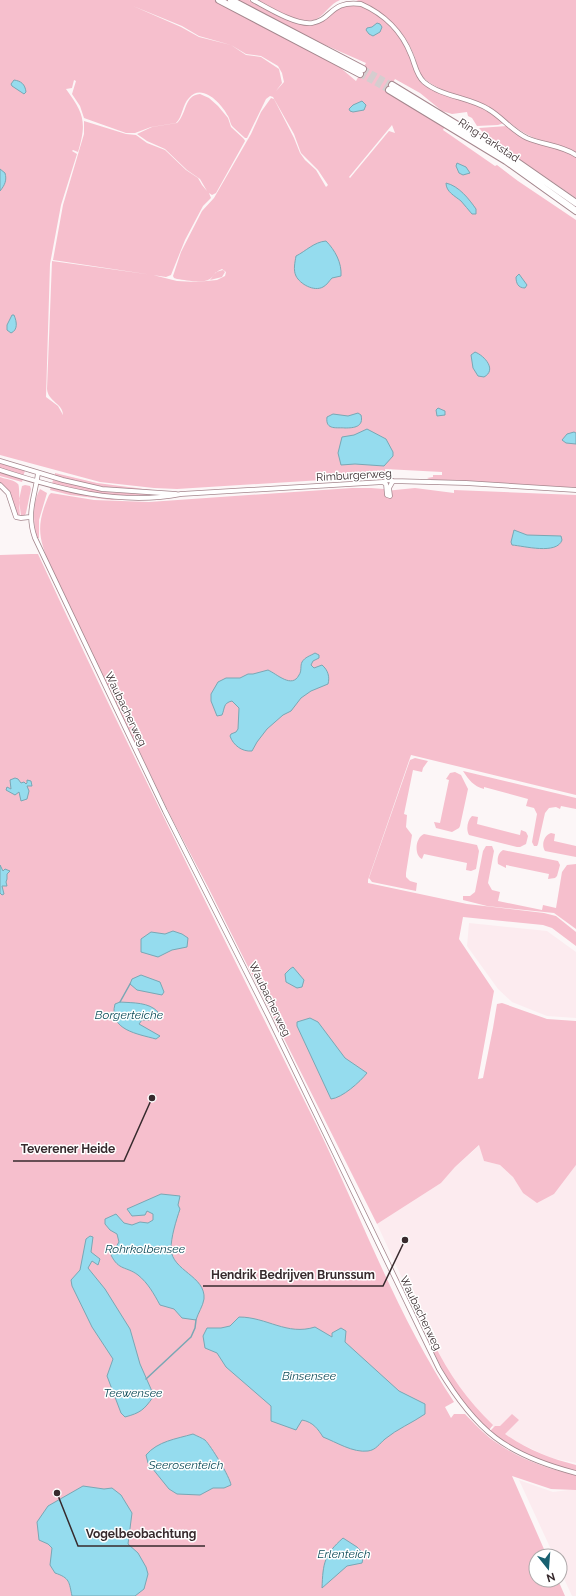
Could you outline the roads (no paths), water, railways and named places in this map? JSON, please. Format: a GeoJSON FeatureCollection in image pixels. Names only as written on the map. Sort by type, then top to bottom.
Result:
{"type":"FeatureCollection","features":[{"type":"Feature","properties":{"kind":"highway"},"geometry":{"type":"LineString","coordinates":[[219,0],[362,71],[231,0]]}},
{"type":"Feature","properties":{"kind":"highway","name":"Ring Parkstad"},"geometry":{"type":"LineString","coordinates":[[576,203],[510,156],[390,87],[506,161],[576,211]]}},
{"type":"Feature","properties":{"kind":"street"},"geometry":{"type":"LineString","coordinates":[[253,0],[285,17],[310,23],[319,20],[332,6],[342,1],[354,1],[367,7],[382,17],[399,33],[409,51],[419,76],[424,82],[436,89],[488,109],[518,133],[528,138],[560,147],[576,155]]}},
{"type":"Feature","properties":{"kind":"street","name":"Rimburgerweg"},"geometry":{"type":"LineString","coordinates":[[0,461],[38,473],[102,489],[181,494],[383,482],[388,480],[393,482],[576,490]]}},
{"type":"Feature","properties":{"kind":"street","name":"Rimburgerweg"},"geometry":{"type":"LineString","coordinates":[[0,470],[92,495],[145,498],[168,497],[181,494]]}},
{"type":"Feature","properties":{"kind":"street","name":"Waubacherweg"},"geometry":{"type":"LineString","coordinates":[[38,473],[30,516],[32,530],[41,552],[161,804],[268,1015],[438,1369],[463,1406],[490,1435],[522,1455],[539,1462],[576,1473]]}},
{"type":"Feature","properties":{"kind":"street"},"geometry":{"type":"LineString","coordinates":[[383,482],[386,484],[388,495],[389,488],[393,482]]}},
{"type":"Feature","properties":{"kind":"street"},"geometry":{"type":"LineString","coordinates":[[0,485],[8,493],[16,516],[21,518],[30,516]]}},
{"type":"Feature","properties":{"kind":"water"},"geometry":{"type":"Polygon","coordinates":[[[377,23],[382,27],[380,32],[373,36],[369,34],[366,30],[367,28],[372,27],[377,23]]]}},
{"type":"Feature","properties":{"kind":"water"},"geometry":{"type":"Polygon","coordinates":[[[14,80],[21,82],[24,85],[26,92],[24,94],[12,86],[11,84],[14,80]]]}},
{"type":"Feature","properties":{"kind":"water"},"geometry":{"type":"Polygon","coordinates":[[[362,101],[366,105],[364,110],[353,112],[350,111],[349,109],[353,105],[362,101]]]}},
{"type":"Feature","properties":{"kind":"water"},"geometry":{"type":"Polygon","coordinates":[[[457,163],[466,167],[470,173],[463,175],[459,173],[456,166],[457,163]]]}},
{"type":"Feature","properties":{"kind":"water"},"geometry":{"type":"Polygon","coordinates":[[[0,169],[5,173],[6,180],[0,191],[0,169]]]}},
{"type":"Feature","properties":{"kind":"water"},"geometry":{"type":"Polygon","coordinates":[[[446,183],[463,193],[476,209],[476,214],[472,214],[461,201],[451,194],[446,186],[446,183]]]}},
{"type":"Feature","properties":{"kind":"water"},"geometry":{"type":"Polygon","coordinates":[[[326,241],[337,257],[341,276],[332,278],[323,287],[316,289],[312,288],[301,282],[295,274],[294,269],[296,256],[314,245],[326,241]]]}},
{"type":"Feature","properties":{"kind":"water"},"geometry":{"type":"Polygon","coordinates":[[[519,274],[527,285],[525,288],[519,286],[517,283],[516,277],[519,274]]]}},
{"type":"Feature","properties":{"kind":"water"},"geometry":{"type":"Polygon","coordinates":[[[12,315],[14,315],[16,320],[16,326],[15,330],[11,333],[7,330],[7,325],[12,315]]]}},
{"type":"Feature","properties":{"kind":"water"},"geometry":{"type":"Polygon","coordinates":[[[475,352],[486,360],[490,367],[488,374],[484,377],[478,376],[473,368],[471,355],[475,352]]]}},
{"type":"Feature","properties":{"kind":"water"},"geometry":{"type":"Polygon","coordinates":[[[438,408],[445,411],[445,415],[437,416],[436,410],[438,408]]]}},
{"type":"Feature","properties":{"kind":"water"},"geometry":{"type":"Polygon","coordinates":[[[358,413],[361,415],[361,422],[358,426],[352,428],[333,427],[328,424],[327,421],[327,417],[333,414],[348,416],[358,413]]]}},
{"type":"Feature","properties":{"kind":"water"},"geometry":{"type":"Polygon","coordinates":[[[367,429],[386,439],[393,452],[393,456],[384,466],[355,464],[341,465],[338,453],[342,437],[354,435],[367,429]]]}},
{"type":"Feature","properties":{"kind":"water"},"geometry":{"type":"Polygon","coordinates":[[[574,432],[576,433],[576,444],[566,443],[562,440],[567,434],[574,432]]]}},
{"type":"Feature","properties":{"kind":"water"},"geometry":{"type":"Polygon","coordinates":[[[514,530],[527,535],[561,536],[562,540],[559,545],[547,548],[532,548],[512,545],[511,542],[514,530]]]}},
{"type":"Feature","properties":{"kind":"water"},"geometry":{"type":"Polygon","coordinates":[[[315,653],[319,655],[319,658],[313,661],[311,665],[314,668],[322,665],[326,669],[329,679],[328,684],[311,691],[301,698],[291,711],[283,715],[267,729],[252,751],[241,749],[236,745],[230,736],[238,729],[239,708],[232,701],[229,702],[225,706],[222,715],[217,716],[211,701],[211,694],[218,682],[226,678],[240,678],[248,674],[268,670],[288,681],[292,681],[296,679],[300,673],[303,660],[315,653]]]}},
{"type":"Feature","properties":{"kind":"water"},"geometry":{"type":"Polygon","coordinates":[[[15,778],[21,783],[24,782],[26,784],[27,780],[31,781],[32,786],[27,786],[29,791],[27,799],[21,801],[19,792],[15,795],[6,790],[7,787],[11,789],[10,780],[15,778]]]}},
{"type":"Feature","properties":{"kind":"water"},"geometry":{"type":"Polygon","coordinates":[[[0,865],[3,871],[5,869],[10,871],[7,874],[7,886],[2,886],[4,894],[2,895],[0,893],[0,865]]]}},
{"type":"Feature","properties":{"kind":"water"},"geometry":{"type":"Polygon","coordinates":[[[173,931],[188,938],[187,947],[172,950],[158,957],[141,952],[141,939],[151,932],[165,934],[173,931]]]}},
{"type":"Feature","properties":{"kind":"water"},"geometry":{"type":"Polygon","coordinates":[[[293,967],[304,980],[302,987],[297,988],[286,982],[285,974],[293,967]]]}},
{"type":"Feature","properties":{"kind":"water","name":"Borgerteiche"},"geometry":{"type":"Polygon","coordinates":[[[141,975],[160,982],[164,992],[162,995],[137,990],[130,984],[132,979],[141,975]]]}},
{"type":"Feature","properties":{"kind":"water","name":"Borgerteiche"},"geometry":{"type":"Polygon","coordinates":[[[120,1002],[150,1006],[158,1012],[151,1020],[142,1020],[139,1024],[160,1036],[156,1039],[133,1033],[120,1025],[116,1020],[114,1013],[115,1004],[120,1002]]]}},
{"type":"Feature","properties":{"kind":"water"},"geometry":{"type":"Polygon","coordinates":[[[310,1018],[318,1022],[345,1058],[367,1073],[350,1089],[335,1098],[331,1099],[297,1026],[297,1022],[310,1018]]]}},
{"type":"Feature","properties":{"kind":"water","name":"Rohrkolbensee"},"geometry":{"type":"Polygon","coordinates":[[[161,1194],[180,1196],[178,1205],[180,1209],[175,1224],[171,1249],[173,1257],[177,1263],[195,1279],[203,1291],[204,1299],[196,1320],[182,1318],[174,1309],[160,1305],[142,1278],[134,1272],[117,1264],[111,1255],[119,1242],[117,1234],[110,1230],[105,1224],[105,1219],[116,1214],[124,1223],[132,1225],[140,1222],[148,1223],[153,1220],[153,1214],[147,1211],[145,1215],[132,1216],[127,1209],[161,1194]]]}},
{"type":"Feature","properties":{"kind":"water","name":"Teewensee"},"geometry":{"type":"Polygon","coordinates":[[[90,1236],[93,1237],[91,1252],[100,1259],[98,1265],[92,1261],[88,1268],[105,1289],[130,1329],[140,1364],[153,1397],[141,1410],[125,1417],[121,1413],[107,1376],[113,1359],[92,1327],[72,1286],[71,1280],[80,1270],[86,1239],[90,1236]]]}},
{"type":"Feature","properties":{"kind":"water","name":"Binsensee"},"geometry":{"type":"Polygon","coordinates":[[[239,1317],[259,1320],[286,1328],[305,1329],[315,1327],[332,1337],[332,1333],[341,1328],[346,1331],[345,1342],[399,1391],[425,1404],[425,1414],[390,1435],[375,1448],[368,1451],[351,1449],[323,1437],[315,1426],[306,1421],[302,1420],[296,1430],[271,1421],[271,1406],[226,1367],[217,1353],[205,1348],[203,1336],[207,1328],[221,1328],[230,1326],[239,1317]]]}},
{"type":"Feature","properties":{"kind":"water","name":"Seerosenteich"},"geometry":{"type":"Polygon","coordinates":[[[193,1434],[208,1443],[224,1469],[231,1485],[224,1488],[213,1488],[200,1495],[177,1494],[169,1489],[148,1463],[146,1455],[151,1450],[168,1441],[193,1434]]]}},
{"type":"Feature","properties":{"kind":"water"},"geometry":{"type":"Polygon","coordinates":[[[83,1486],[104,1489],[112,1488],[121,1495],[132,1513],[128,1544],[138,1553],[146,1567],[148,1574],[144,1589],[135,1596],[72,1596],[68,1581],[64,1577],[55,1573],[50,1565],[52,1548],[48,1544],[39,1540],[37,1522],[48,1506],[83,1486]]]}},
{"type":"Feature","properties":{"kind":"water","name":"Erlenteich"},"geometry":{"type":"Polygon","coordinates":[[[343,1538],[357,1547],[364,1554],[362,1563],[347,1566],[322,1588],[324,1566],[328,1555],[343,1538]]]}},
{"type":"Feature","properties":{"kind":"waterway"},"geometry":{"type":"LineString","coordinates":[[120,1002],[130,984]]}},
{"type":"Feature","properties":{"kind":"waterway"},"geometry":{"type":"LineString","coordinates":[[146,1379],[191,1337],[195,1328],[196,1320]]}},
{"type":"Feature","properties":{"kind":"tunnel"},"geometry":{"type":"LineString","coordinates":[[363,69],[392,85]]}},
{"type":"Feature","properties":{"kind":"tunnel"},"geometry":{"type":"LineString","coordinates":[[360,74],[389,90]]}},
{"type":"Feature","properties":{"kind":"place","name":"Teverener Heide"},"geometry":{"type":"Point","coordinates":[152,1098]}},
{"type":"Feature","properties":{"kind":"place","name":"Hendrik Bedrijven Brunssum"},"geometry":{"type":"Point","coordinates":[405,1240]}},
{"type":"Feature","properties":{"kind":"place","name":"Vogelbeobachtung"},"geometry":{"type":"Point","coordinates":[57,1493]}}]}
